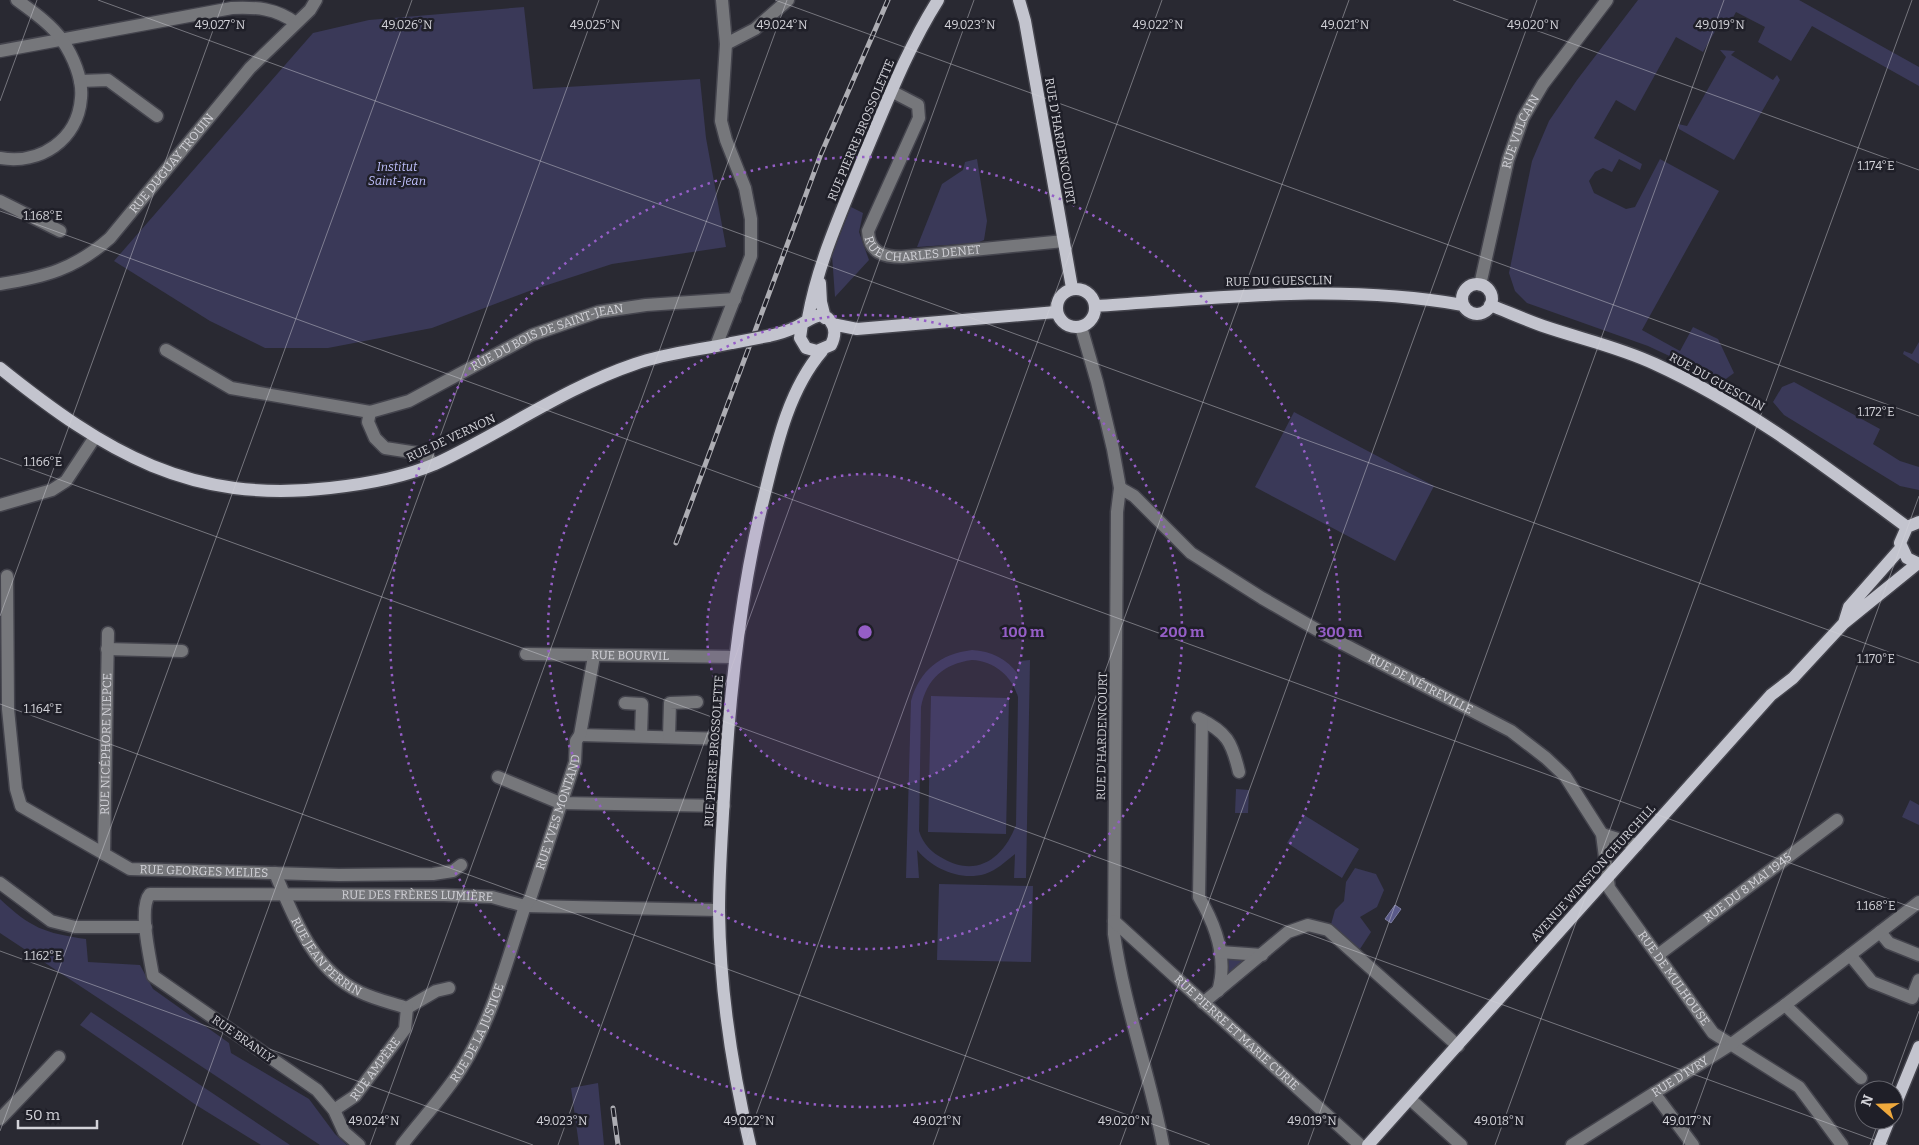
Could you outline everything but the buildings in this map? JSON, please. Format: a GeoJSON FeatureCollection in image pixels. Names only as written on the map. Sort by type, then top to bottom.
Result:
{"type":"FeatureCollection","features":[{"type":"Feature","properties":{"kind":"main road","name":"RUE PIERRE BROSSOLETTE"},"geometry":{"type":"LineString","coordinates":[[805,321],[833,232],[891,91],[909,51],[938,0]]}},
{"type":"Feature","properties":{"kind":"main road","name":"RUE D'HARDENCOURT"},"geometry":{"type":"LineString","coordinates":[[1018,0],[1025,21],[1072,288]]}},
{"type":"Feature","properties":{"kind":"main road","name":"RUE PIERRE BROSSOLETTE"},"geometry":{"type":"LineString","coordinates":[[819,276],[821,302],[828,321]]}},
{"type":"Feature","properties":{"kind":"main road"},"geometry":{"type":"LineString","coordinates":[[1480,285],[1485,287],[1491,295],[1490,305],[1484,312],[1475,314],[1463,305],[1465,290],[1469,286],[1480,285]]}},
{"type":"Feature","properties":{"kind":"main road"},"geometry":{"type":"LineString","coordinates":[[1072,288],[1085,292],[1092,297],[1096,306],[1092,320],[1081,327],[1062,321],[1056,312],[1060,297],[1064,292],[1072,288]]}},
{"type":"Feature","properties":{"kind":"main road","name":"RUE DU GUESCLIN"},"geometry":{"type":"LineString","coordinates":[[1096,306],[1206,297],[1333,293],[1414,298],[1463,305]]}},
{"type":"Feature","properties":{"kind":"main road","name":"RUE DU GUESCLIN"},"geometry":{"type":"LineString","coordinates":[[1490,305],[1542,326],[1619,348],[1694,383],[1735,406],[1790,441],[1906,527]]}},
{"type":"Feature","properties":{"kind":"main road"},"geometry":{"type":"LineString","coordinates":[[775,335],[804,345],[813,351],[822,351],[833,340],[857,329],[1056,312]]}},
{"type":"Feature","properties":{"kind":"main road"},"geometry":{"type":"LineString","coordinates":[[809,366],[799,333],[805,321],[818,316],[828,321],[857,329]]}},
{"type":"Feature","properties":{"kind":"main road","name":"RUE DE VERNON"},"geometry":{"type":"LineString","coordinates":[[0,368],[47,406],[133,459],[191,481],[246,491],[304,491],[358,485],[406,474],[434,464],[585,386],[634,364],[687,350],[732,344],[775,335],[805,321]]}},
{"type":"Feature","properties":{"kind":"main road"},"geometry":{"type":"LineString","coordinates":[[828,321],[834,332],[833,340]]}},
{"type":"Feature","properties":{"kind":"main road","name":"RUE PIERRE BROSSOLETTE"},"geometry":{"type":"LineString","coordinates":[[750,1145],[733,1060],[722,971],[719,910],[727,739],[734,657],[755,535],[778,440],[809,366],[822,351]]}},
{"type":"Feature","properties":{"kind":"main road"},"geometry":{"type":"LineString","coordinates":[[1844,623],[1918,564],[1906,558],[1901,548],[1901,537],[1906,527],[1919,522]]}},
{"type":"Feature","properties":{"kind":"main road"},"geometry":{"type":"LineString","coordinates":[[1844,623],[1849,607],[1901,548]]}},
{"type":"Feature","properties":{"kind":"main road","name":"AVENUE WINSTON CHURCHILL"},"geometry":{"type":"LineString","coordinates":[[1368,1145],[1771,694],[1792,678],[1844,623]]}},
{"type":"Feature","properties":{"kind":"main road"},"geometry":{"type":"LineString","coordinates":[[1904,1084],[1919,1047]]}},
{"type":"Feature","properties":{"kind":"main road"},"geometry":{"type":"LineString","coordinates":[[1879,1145],[1885,1130]]}},
{"type":"Feature","properties":{"kind":"street"},"geometry":{"type":"LineString","coordinates":[[0,158],[11,160],[34,156],[52,150],[64,139],[72,125],[81,99],[80,81],[62,39],[17,0]]}},
{"type":"Feature","properties":{"kind":"street","name":"RUE DUGUAY TROUIN"},"geometry":{"type":"LineString","coordinates":[[0,284],[60,271],[83,260],[110,238],[250,68],[310,10],[316,0]]}},
{"type":"Feature","properties":{"kind":"street"},"geometry":{"type":"LineString","coordinates":[[716,346],[736,298],[750,256],[751,219],[745,188],[726,140],[722,121],[726,44],[722,0]]}},
{"type":"Feature","properties":{"kind":"street"},"geometry":{"type":"LineString","coordinates":[[726,44],[755,29],[788,0]]}},
{"type":"Feature","properties":{"kind":"street","name":"RUE VULCAIN"},"geometry":{"type":"LineString","coordinates":[[1480,285],[1508,160],[1523,118],[1543,84],[1607,0]]}},
{"type":"Feature","properties":{"kind":"street"},"geometry":{"type":"LineString","coordinates":[[0,51],[232,8],[261,7],[282,13],[296,23]]}},
{"type":"Feature","properties":{"kind":"street"},"geometry":{"type":"LineString","coordinates":[[80,81],[108,80],[157,116]]}},
{"type":"Feature","properties":{"kind":"street","name":"RUE CHARLES DENET"},"geometry":{"type":"LineString","coordinates":[[891,91],[918,105],[919,118],[868,231],[869,240],[884,257],[902,257],[1064,241]]}},
{"type":"Feature","properties":{"kind":"street"},"geometry":{"type":"LineString","coordinates":[[0,201],[60,232]]}},
{"type":"Feature","properties":{"kind":"street","name":"RUE DU BOIS DE SAINT-JEAN"},"geometry":{"type":"LineString","coordinates":[[166,350],[231,388],[370,412],[409,401],[532,334],[598,312],[646,305],[736,298]]}},
{"type":"Feature","properties":{"kind":"street","name":"RUE D'HARDENCOURT"},"geometry":{"type":"LineString","coordinates":[[1081,327],[1097,382],[1120,488],[1117,512],[1114,921],[1123,986],[1157,1114],[1162,1145]]}},
{"type":"Feature","properties":{"kind":"street"},"geometry":{"type":"LineString","coordinates":[[370,412],[368,422],[375,438],[385,448],[424,454],[434,464]]}},
{"type":"Feature","properties":{"kind":"street"},"geometry":{"type":"LineString","coordinates":[[0,505],[52,490],[66,481],[95,437]]}},
{"type":"Feature","properties":{"kind":"street","name":"RUE DE NÉTREVILLE"},"geometry":{"type":"LineString","coordinates":[[1120,488],[1134,496],[1191,553],[1262,598],[1333,638],[1511,731],[1546,758],[1565,776],[1602,834],[1607,876]]}},
{"type":"Feature","properties":{"kind":"street","name":"RUE GEORGES MELIES"},"geometry":{"type":"LineString","coordinates":[[7,576],[8,710],[16,789],[21,806],[130,869],[275,873],[433,874],[453,871],[460,865]]}},
{"type":"Feature","properties":{"kind":"street","name":"RUE NICÉPHORE NIEPCE"},"geometry":{"type":"LineString","coordinates":[[104,854],[108,633]]}},
{"type":"Feature","properties":{"kind":"street"},"geometry":{"type":"LineString","coordinates":[[107,649],[182,651]]}},
{"type":"Feature","properties":{"kind":"street","name":"RUE BOURVIL"},"geometry":{"type":"LineString","coordinates":[[526,654],[734,657]]}},
{"type":"Feature","properties":{"kind":"street","name":"RUE YVES MONTAND"},"geometry":{"type":"LineString","coordinates":[[525,906],[530,898],[574,762],[576,741],[580,735],[594,656]]}},
{"type":"Feature","properties":{"kind":"street"},"geometry":{"type":"LineString","coordinates":[[669,737],[670,703],[696,702]]}},
{"type":"Feature","properties":{"kind":"street"},"geometry":{"type":"LineString","coordinates":[[625,703],[642,704],[641,736]]}},
{"type":"Feature","properties":{"kind":"street"},"geometry":{"type":"LineString","coordinates":[[1218,991],[1220,983],[1220,952],[1213,922],[1199,897],[1200,719],[1222,733],[1233,746],[1239,772]]}},
{"type":"Feature","properties":{"kind":"street"},"geometry":{"type":"LineString","coordinates":[[580,735],[727,739]]}},
{"type":"Feature","properties":{"kind":"street"},"geometry":{"type":"LineString","coordinates":[[498,777],[560,803],[724,806]]}},
{"type":"Feature","properties":{"kind":"street","name":"RUE DU 8 MAI 1945"},"geometry":{"type":"LineString","coordinates":[[1658,955],[1837,820]]}},
{"type":"Feature","properties":{"kind":"street"},"geometry":{"type":"LineString","coordinates":[[1602,834],[1637,845]]}},
{"type":"Feature","properties":{"kind":"street","name":"RUE JEAN PERRIN"},"geometry":{"type":"LineString","coordinates":[[275,873],[306,940],[322,965],[359,992],[407,1008]]}},
{"type":"Feature","properties":{"kind":"street","name":"RUE DE MULHOUSE"},"geometry":{"type":"LineString","coordinates":[[1607,876],[1609,888],[1616,900],[1658,955],[1713,1033],[1799,1086],[1842,1145]]}},
{"type":"Feature","properties":{"kind":"street"},"geometry":{"type":"LineString","coordinates":[[0,883],[51,921],[75,927],[146,927]]}},
{"type":"Feature","properties":{"kind":"street","name":"RUE DES FRÈRES LUMIÈRE"},"geometry":{"type":"LineString","coordinates":[[146,927],[145,900],[150,894],[284,893],[492,896],[525,906],[719,910]]}},
{"type":"Feature","properties":{"kind":"street","name":"RUE D'IVRY"},"geometry":{"type":"LineString","coordinates":[[1572,1145],[1730,1045],[1919,902]]}},
{"type":"Feature","properties":{"kind":"street","name":"RUE DE LA JUSTICE"},"geometry":{"type":"LineString","coordinates":[[402,1145],[460,1070],[478,1038],[525,906]]}},
{"type":"Feature","properties":{"kind":"street","name":"RUE PIERRE ET MARIE CURIE"},"geometry":{"type":"LineString","coordinates":[[1114,921],[1360,1145]]}},
{"type":"Feature","properties":{"kind":"street"},"geometry":{"type":"LineString","coordinates":[[1203,1003],[1288,932],[1308,925],[1328,930],[1458,1046]]}},
{"type":"Feature","properties":{"kind":"street","name":"RUE BRANLY"},"geometry":{"type":"LineString","coordinates":[[146,927],[153,976],[317,1090],[334,1110],[344,1132],[359,1145]]}},
{"type":"Feature","properties":{"kind":"street"},"geometry":{"type":"LineString","coordinates":[[1880,932],[1889,943],[1919,955]]}},
{"type":"Feature","properties":{"kind":"street"},"geometry":{"type":"LineString","coordinates":[[1220,952],[1262,955]]}},
{"type":"Feature","properties":{"kind":"street"},"geometry":{"type":"LineString","coordinates":[[1850,955],[1872,982],[1912,998],[1919,980]]}},
{"type":"Feature","properties":{"kind":"street"},"geometry":{"type":"LineString","coordinates":[[407,1008],[436,991],[449,988]]}},
{"type":"Feature","properties":{"kind":"street"},"geometry":{"type":"LineString","coordinates":[[1785,1005],[1861,1078]]}},
{"type":"Feature","properties":{"kind":"street","name":"RUE AMPÈRE"},"geometry":{"type":"LineString","coordinates":[[334,1110],[355,1096],[405,1029],[407,1008]]}},
{"type":"Feature","properties":{"kind":"street"},"geometry":{"type":"LineString","coordinates":[[0,1119],[59,1057]]}},
{"type":"Feature","properties":{"kind":"street"},"geometry":{"type":"LineString","coordinates":[[1654,1093],[1693,1145]]}},
{"type":"Feature","properties":{"kind":"street"},"geometry":{"type":"LineString","coordinates":[[1410,1098],[1461,1145]]}},
{"type":"Feature","properties":{"kind":"green space"},"geometry":{"type":"Polygon","coordinates":[[[1638,0],[1799,0],[1919,67],[1919,86],[1812,26],[1791,61],[1758,42],[1765,27],[1736,12],[1729,25],[1721,21],[1703,52],[1676,37],[1635,111],[1616,100],[1594,138],[1642,164],[1640,170],[1619,159],[1612,172],[1603,168],[1595,172],[1589,181],[1594,193],[1626,209],[1635,207],[1660,159],[1719,191],[1642,330],[1680,351],[1693,327],[1718,339],[1734,373],[1723,381],[1648,346],[1527,303],[1515,291],[1509,273],[1532,161],[1549,121],[1577,80],[1638,0]]]}},
{"type":"Feature","properties":{"kind":"green space","name":"Institut Saint-Jean"},"geometry":{"type":"Polygon","coordinates":[[[524,7],[533,89],[700,79],[706,138],[726,247],[612,264],[532,290],[432,328],[328,348],[265,348],[210,321],[114,261],[313,33],[369,20],[524,7]]]}},
{"type":"Feature","properties":{"kind":"green space"},"geometry":{"type":"Polygon","coordinates":[[[1720,50],[1735,51],[1731,55],[1773,80],[1777,75],[1780,80],[1734,160],[1679,129],[1678,124],[1687,126],[1726,57],[1720,50]]]}},
{"type":"Feature","properties":{"kind":"green space"},"geometry":{"type":"Polygon","coordinates":[[[977,159],[987,221],[984,240],[977,243],[917,247],[942,184],[963,170],[965,162],[977,159]]]}},
{"type":"Feature","properties":{"kind":"green space"},"geometry":{"type":"Polygon","coordinates":[[[851,207],[863,213],[859,232],[869,260],[835,297],[832,255],[851,207]]]}},
{"type":"Feature","properties":{"kind":"green space"},"geometry":{"type":"Polygon","coordinates":[[[1919,342],[1919,364],[1903,354],[1904,351],[1912,354],[1919,342]]]}},
{"type":"Feature","properties":{"kind":"green space"},"geometry":{"type":"Polygon","coordinates":[[[1794,382],[1880,429],[1873,444],[1900,461],[1919,467],[1919,490],[1900,486],[1784,415],[1773,402],[1782,387],[1794,382]]]}},
{"type":"Feature","properties":{"kind":"green space"},"geometry":{"type":"Polygon","coordinates":[[[1294,412],[1434,486],[1395,561],[1255,487],[1294,412]]]}},
{"type":"Feature","properties":{"kind":"green space"},"geometry":{"type":"Polygon","coordinates":[[[972,650],[992,654],[1004,660],[1018,674],[1019,661],[1030,660],[1026,878],[1014,878],[1015,854],[985,874],[966,876],[939,868],[923,857],[917,850],[919,878],[906,878],[911,701],[920,681],[933,665],[950,655],[972,650]],[[980,661],[962,662],[938,674],[932,680],[921,707],[919,831],[928,848],[936,854],[956,864],[968,866],[979,865],[997,855],[1011,836],[1016,825],[1018,697],[1007,676],[988,663],[980,661]]]}},
{"type":"Feature","properties":{"kind":"green space"},"geometry":{"type":"Polygon","coordinates":[[[931,696],[1009,698],[1006,834],[928,832],[931,696]]]}},
{"type":"Feature","properties":{"kind":"green space"},"geometry":{"type":"Polygon","coordinates":[[[1236,789],[1249,790],[1248,813],[1235,813],[1236,789]]]}},
{"type":"Feature","properties":{"kind":"green space"},"geometry":{"type":"Polygon","coordinates":[[[1910,800],[1919,805],[1919,825],[1902,817],[1910,800]]]}},
{"type":"Feature","properties":{"kind":"green space"},"geometry":{"type":"Polygon","coordinates":[[[1304,815],[1359,849],[1342,878],[1287,843],[1304,815]]]}},
{"type":"Feature","properties":{"kind":"green space"},"geometry":{"type":"Polygon","coordinates":[[[1355,868],[1376,874],[1384,890],[1377,907],[1360,917],[1371,932],[1360,949],[1330,928],[1335,910],[1344,901],[1346,882],[1355,868]]]}},
{"type":"Feature","properties":{"kind":"green space"},"geometry":{"type":"Polygon","coordinates":[[[939,884],[1033,886],[1031,962],[937,960],[939,884]]]}},
{"type":"Feature","properties":{"kind":"green space"},"geometry":{"type":"Polygon","coordinates":[[[0,899],[21,917],[39,928],[86,939],[88,962],[140,965],[153,989],[229,1043],[231,1053],[309,1099],[335,1134],[347,1145],[320,1145],[0,933],[0,899]]]}},
{"type":"Feature","properties":{"kind":"green space"},"geometry":{"type":"Polygon","coordinates":[[[1223,955],[1255,957],[1223,984],[1223,955]]]}},
{"type":"Feature","properties":{"kind":"green space"},"geometry":{"type":"Polygon","coordinates":[[[91,1012],[290,1145],[261,1145],[196,1105],[80,1025],[91,1012]]]}},
{"type":"Feature","properties":{"kind":"green space"},"geometry":{"type":"Polygon","coordinates":[[[598,1083],[604,1145],[579,1145],[571,1088],[598,1083]]]}},
{"type":"Feature","properties":{"kind":"water"},"geometry":{"type":"Polygon","coordinates":[[[1395,905],[1401,909],[1391,923],[1385,919],[1395,905]]]}},
{"type":"Feature","properties":{"kind":"railway"},"geometry":{"type":"LineString","coordinates":[[676,543],[821,154],[888,0]]}},
{"type":"Feature","properties":{"kind":"railway"},"geometry":{"type":"LineString","coordinates":[[613,1108],[618,1145]]}}]}
